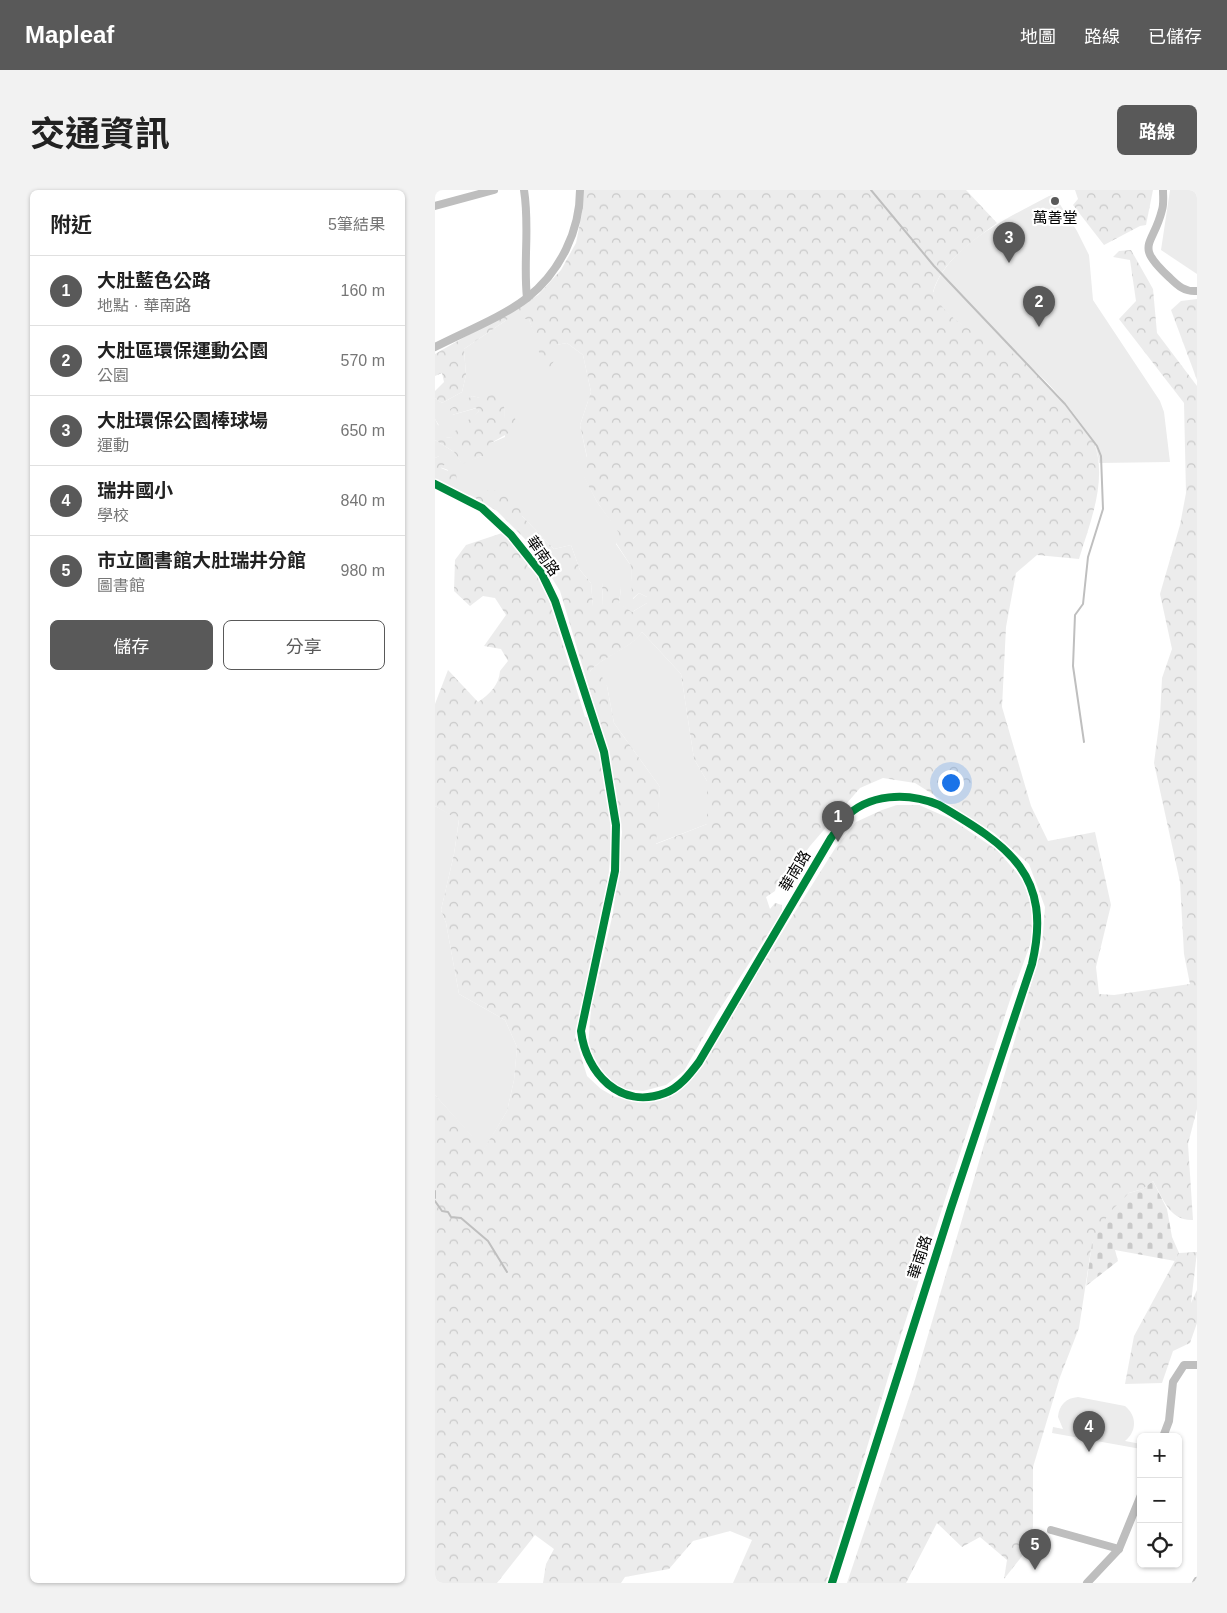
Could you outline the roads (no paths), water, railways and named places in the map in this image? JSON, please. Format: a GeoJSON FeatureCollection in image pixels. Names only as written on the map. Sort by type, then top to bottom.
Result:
{"type":"FeatureCollection","features":[{"type":"Feature","properties":{"kind":"street"},"geometry":{"type":"LineString","coordinates":[[435,206],[495,190]]}},
{"type":"Feature","properties":{"kind":"street"},"geometry":{"type":"LineString","coordinates":[[524,190],[528,225],[524,264],[527,298]]}},
{"type":"Feature","properties":{"kind":"street"},"geometry":{"type":"LineString","coordinates":[[435,347],[527,298],[551,271],[573,235],[579,209],[580,190]]}},
{"type":"Feature","properties":{"kind":"street"},"geometry":{"type":"LineString","coordinates":[[1163,190],[1163,209],[1147,245],[1149,254],[1157,266],[1180,288],[1197,291]]}},
{"type":"Feature","properties":{"kind":"street","name":"華南路"},"geometry":{"type":"LineString","coordinates":[[435,484],[482,508],[511,535],[542,574],[555,601],[604,752],[617,826],[615,870],[581,1031],[585,1055],[599,1078],[618,1093],[650,1097],[667,1093],[688,1076],[699,1062],[831,838],[845,818],[877,799],[894,796],[927,800],[960,817],[1005,849],[1018,862],[1034,894],[1038,919],[1032,964],[956,1190],[832,1583]]}},
{"type":"Feature","properties":{"kind":"street"},"geometry":{"type":"LineString","coordinates":[[1164,1433],[1169,1420],[1173,1382],[1184,1365],[1197,1366]]}},
{"type":"Feature","properties":{"kind":"street"},"geometry":{"type":"LineString","coordinates":[[1087,1583],[1119,1549],[1137,1506]]}},
{"type":"Feature","properties":{"kind":"street"},"geometry":{"type":"LineString","coordinates":[[1051,1530],[1119,1549]]}},
{"type":"Feature","properties":{"kind":"waterway"},"geometry":{"type":"LineString","coordinates":[[871,190],[934,266],[1065,404],[1097,446],[1101,456],[1103,509],[1088,557],[1083,604],[1075,615],[1073,666],[1084,742]]}},
{"type":"Feature","properties":{"kind":"waterway"},"geometry":{"type":"LineString","coordinates":[[435,1191],[435,1198]]}},
{"type":"Feature","properties":{"kind":"waterway"},"geometry":{"type":"LineString","coordinates":[[435,1201],[442,1211],[448,1212],[451,1217],[461,1218],[488,1241],[507,1272]]}},
{"type":"Feature","properties":{"kind":"place","name":"萬善堂"},"geometry":{"type":"Point","coordinates":[1055,201]}},
{"type":"Feature","properties":{"kind":"place","name":"大肚環保公園棒球場"},"geometry":{"type":"Point","coordinates":[1009,263]}},
{"type":"Feature","properties":{"kind":"place","name":"大肚區環保運動公園"},"geometry":{"type":"Point","coordinates":[1039,327]}},
{"type":"Feature","properties":{"kind":"place","name":"大肚藍色公路"},"geometry":{"type":"Point","coordinates":[838,842]}},
{"type":"Feature","properties":{"kind":"place","name":"瑞井國小"},"geometry":{"type":"Point","coordinates":[1089,1452]}},
{"type":"Feature","properties":{"kind":"place","name":"市立圖書館大肚瑞井分館"},"geometry":{"type":"Point","coordinates":[1035,1570]}}]}
